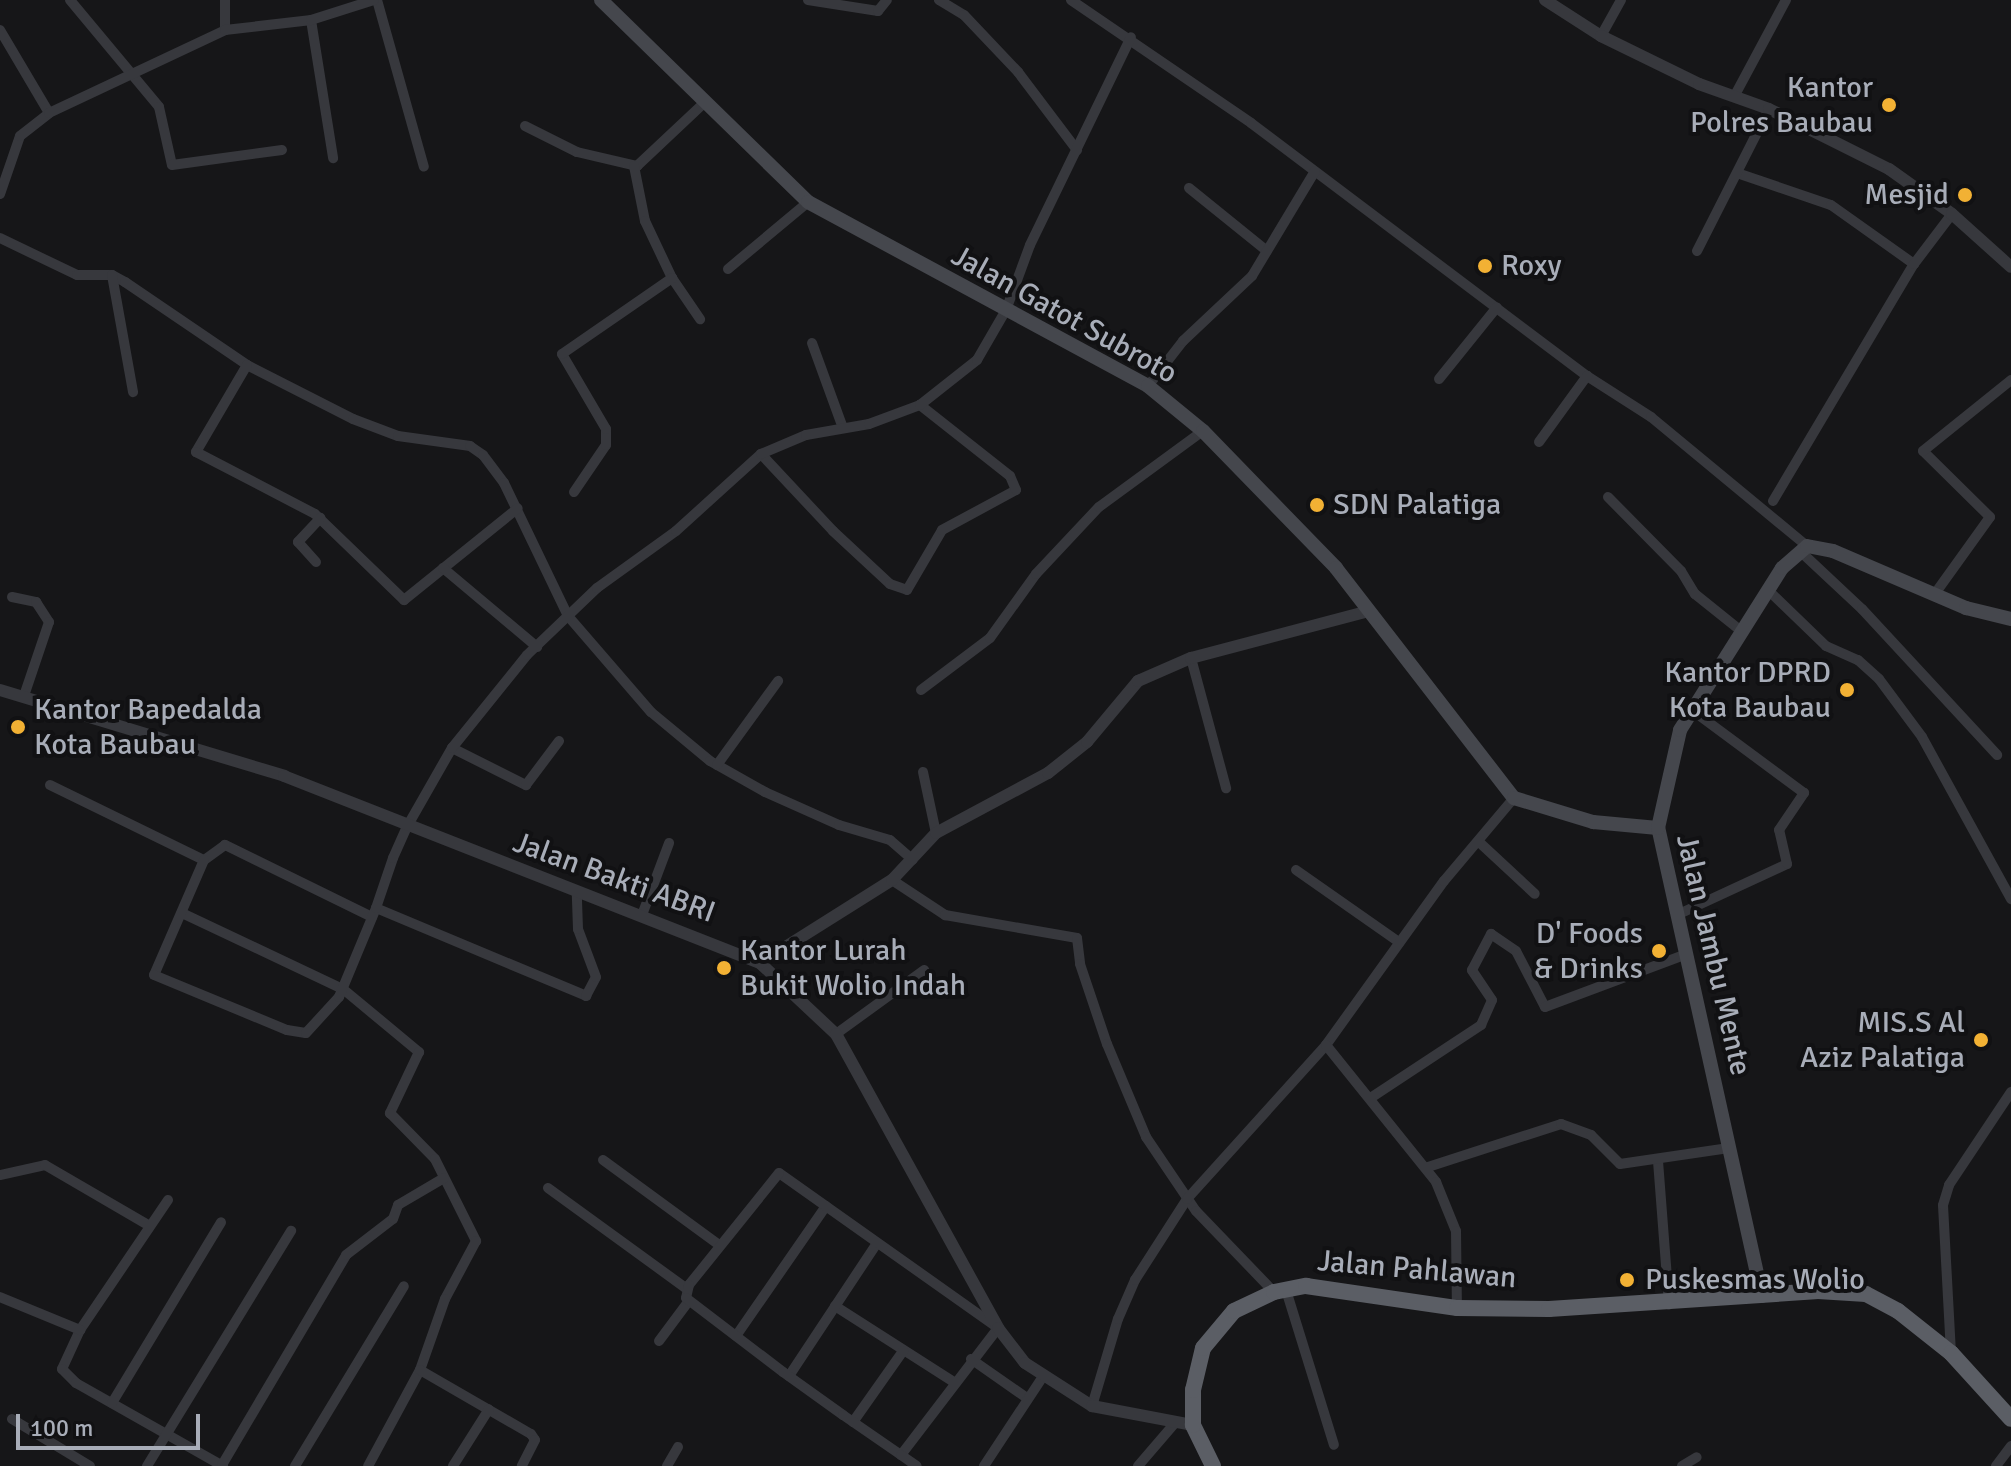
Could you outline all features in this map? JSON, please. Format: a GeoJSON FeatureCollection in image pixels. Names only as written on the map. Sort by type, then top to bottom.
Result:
{"type":"FeatureCollection","features":[{"type":"Feature","properties":{"kind":"highway","name":"Jalan Pahlawan"},"geometry":{"type":"LineString","coordinates":[[1213,1466],[1193,1425],[1193,1390],[1203,1348],[1234,1311],[1280,1291],[1317,1287],[1457,1308],[1669,1305],[1762,1296],[1866,1294],[1898,1311],[1951,1353],[2011,1419]]}},
{"type":"Feature","properties":{"kind":"main road","name":"Jalan Gatot Subroto"},"geometry":{"type":"LineString","coordinates":[[601,0],[703,104],[808,202],[1148,386],[1203,431],[1305,532],[1514,798]]}},
{"type":"Feature","properties":{"kind":"main road","name":"Jalan Jambu Mente"},"geometry":{"type":"LineString","coordinates":[[1762,1296],[1658,828],[1680,730],[1768,590],[1804,549]]}},
{"type":"Feature","properties":{"kind":"main road"},"geometry":{"type":"LineString","coordinates":[[1804,549],[1833,551],[1934,595],[2011,619]]}},
{"type":"Feature","properties":{"kind":"main road"},"geometry":{"type":"LineString","coordinates":[[1514,798],[1593,822],[1658,828]]}},
{"type":"Feature","properties":{"kind":"street"},"geometry":{"type":"LineString","coordinates":[[70,0],[163,117],[172,165],[282,150]]}},
{"type":"Feature","properties":{"kind":"street"},"geometry":{"type":"LineString","coordinates":[[225,0],[225,30]]}},
{"type":"Feature","properties":{"kind":"street"},"geometry":{"type":"LineString","coordinates":[[0,194],[4,155],[20,136],[49,113],[130,72],[225,30],[311,20],[376,0],[424,167]]}},
{"type":"Feature","properties":{"kind":"street"},"geometry":{"type":"LineString","coordinates":[[808,0],[878,11],[887,0]]}},
{"type":"Feature","properties":{"kind":"street"},"geometry":{"type":"LineString","coordinates":[[939,0],[960,11],[989,41],[1077,150]]}},
{"type":"Feature","properties":{"kind":"street"},"geometry":{"type":"LineString","coordinates":[[1071,0],[1131,37],[1587,376],[1689,445],[1804,549],[1997,755]]}},
{"type":"Feature","properties":{"kind":"street"},"geometry":{"type":"LineString","coordinates":[[1545,0],[1601,36],[1699,84],[1769,109],[1889,169],[1952,214],[2011,267]]}},
{"type":"Feature","properties":{"kind":"street"},"geometry":{"type":"LineString","coordinates":[[1601,36],[1621,0]]}},
{"type":"Feature","properties":{"kind":"street"},"geometry":{"type":"LineString","coordinates":[[1735,95],[1786,0]]}},
{"type":"Feature","properties":{"kind":"street"},"geometry":{"type":"LineString","coordinates":[[311,20],[333,158]]}},
{"type":"Feature","properties":{"kind":"street"},"geometry":{"type":"LineString","coordinates":[[0,30],[49,113]]}},
{"type":"Feature","properties":{"kind":"street"},"geometry":{"type":"LineString","coordinates":[[577,892],[578,929],[596,977],[593,990],[586,996],[374,912],[227,845],[204,860],[184,914],[154,975],[302,1034],[343,989],[374,912],[408,825],[452,748],[484,703],[568,616],[597,588],[676,531],[761,454],[806,435],[843,428],[920,405],[977,360],[1006,310],[1030,245],[1131,37]]}},
{"type":"Feature","properties":{"kind":"street"},"geometry":{"type":"LineString","coordinates":[[634,166],[703,104]]}},
{"type":"Feature","properties":{"kind":"street"},"geometry":{"type":"LineString","coordinates":[[1697,251],[1769,109]]}},
{"type":"Feature","properties":{"kind":"street"},"geometry":{"type":"LineString","coordinates":[[525,126],[577,152],[634,166]]}},
{"type":"Feature","properties":{"kind":"street"},"geometry":{"type":"LineString","coordinates":[[634,166],[645,221],[672,278],[700,319]]}},
{"type":"Feature","properties":{"kind":"street"},"geometry":{"type":"LineString","coordinates":[[1148,386],[1183,341],[1252,276],[1315,171]]}},
{"type":"Feature","properties":{"kind":"street"},"geometry":{"type":"LineString","coordinates":[[1737,173],[1831,205],[1914,264]]}},
{"type":"Feature","properties":{"kind":"street"},"geometry":{"type":"LineString","coordinates":[[1189,188],[1267,251]]}},
{"type":"Feature","properties":{"kind":"street"},"geometry":{"type":"LineString","coordinates":[[728,269],[808,202]]}},
{"type":"Feature","properties":{"kind":"street"},"geometry":{"type":"LineString","coordinates":[[1773,501],[1914,264],[1952,214]]}},
{"type":"Feature","properties":{"kind":"street"},"geometry":{"type":"LineString","coordinates":[[0,238],[77,275],[112,275],[177,312],[247,365],[382,430],[470,446],[489,460],[518,508],[568,616],[651,712],[717,765],[805,812],[890,840],[913,860]]}},
{"type":"Feature","properties":{"kind":"street"},"geometry":{"type":"LineString","coordinates":[[112,275],[133,392]]}},
{"type":"Feature","properties":{"kind":"street"},"geometry":{"type":"LineString","coordinates":[[574,492],[606,445],[606,429],[562,354],[672,278]]}},
{"type":"Feature","properties":{"kind":"street"},"geometry":{"type":"LineString","coordinates":[[1439,379],[1497,307]]}},
{"type":"Feature","properties":{"kind":"street"},"geometry":{"type":"LineString","coordinates":[[812,343],[843,428]]}},
{"type":"Feature","properties":{"kind":"street"},"geometry":{"type":"LineString","coordinates":[[247,365],[196,452],[320,518],[404,600],[518,508]]}},
{"type":"Feature","properties":{"kind":"street"},"geometry":{"type":"LineString","coordinates":[[1539,442],[1587,376]]}},
{"type":"Feature","properties":{"kind":"street"},"geometry":{"type":"LineString","coordinates":[[1934,595],[1990,517],[1923,451],[2011,380]]}},
{"type":"Feature","properties":{"kind":"street"},"geometry":{"type":"LineString","coordinates":[[761,454],[833,531],[890,584],[907,590],[942,530],[1016,490],[1010,476],[920,405]]}},
{"type":"Feature","properties":{"kind":"street"},"geometry":{"type":"LineString","coordinates":[[921,690],[990,638],[1044,565],[1099,507],[1203,431]]}},
{"type":"Feature","properties":{"kind":"street"},"geometry":{"type":"LineString","coordinates":[[1608,497],[1681,571],[1695,594],[1741,631]]}},
{"type":"Feature","properties":{"kind":"street"},"geometry":{"type":"LineString","coordinates":[[316,562],[298,542],[320,518]]}},
{"type":"Feature","properties":{"kind":"street"},"geometry":{"type":"LineString","coordinates":[[443,568],[537,647]]}},
{"type":"Feature","properties":{"kind":"street"},"geometry":{"type":"LineString","coordinates":[[1768,590],[1826,646],[1869,668],[1933,756],[2011,899]]}},
{"type":"Feature","properties":{"kind":"street"},"geometry":{"type":"LineString","coordinates":[[12,597],[36,602],[49,622],[24,696]]}},
{"type":"Feature","properties":{"kind":"street"},"geometry":{"type":"LineString","coordinates":[[760,963],[892,880],[936,833],[1048,773],[1087,742],[1134,684],[1191,658],[1369,611]]}},
{"type":"Feature","properties":{"kind":"street"},"geometry":{"type":"LineString","coordinates":[[1191,658],[1226,788]]}},
{"type":"Feature","properties":{"kind":"street"},"geometry":{"type":"LineString","coordinates":[[717,765],[778,681]]}},
{"type":"Feature","properties":{"kind":"street","name":"Jalan Bakti ABRI"},"geometry":{"type":"LineString","coordinates":[[0,690],[284,776],[760,963],[836,1034],[998,1328],[1042,1378],[1092,1406],[1193,1425]]}},
{"type":"Feature","properties":{"kind":"street"},"geometry":{"type":"LineString","coordinates":[[1679,914],[1787,864],[1779,830],[1804,793],[1692,710]]}},
{"type":"Feature","properties":{"kind":"street"},"geometry":{"type":"LineString","coordinates":[[452,748],[526,785],[559,741]]}},
{"type":"Feature","properties":{"kind":"street"},"geometry":{"type":"LineString","coordinates":[[923,772],[936,833]]}},
{"type":"Feature","properties":{"kind":"street"},"geometry":{"type":"LineString","coordinates":[[50,785],[204,860]]}},
{"type":"Feature","properties":{"kind":"street"},"geometry":{"type":"LineString","coordinates":[[1092,1406],[1135,1280],[1187,1199],[1326,1045],[1399,942],[1514,798]]}},
{"type":"Feature","properties":{"kind":"street"},"geometry":{"type":"LineString","coordinates":[[1479,842],[1535,894]]}},
{"type":"Feature","properties":{"kind":"street"},"geometry":{"type":"LineString","coordinates":[[642,915],[669,843]]}},
{"type":"Feature","properties":{"kind":"street"},"geometry":{"type":"LineString","coordinates":[[1296,870],[1399,942]]}},
{"type":"Feature","properties":{"kind":"street"},"geometry":{"type":"LineString","coordinates":[[892,880],[945,915],[1077,938],[1080,964],[1146,1137],[1187,1199],[1280,1291],[1334,1445]]}},
{"type":"Feature","properties":{"kind":"street"},"geometry":{"type":"LineString","coordinates":[[184,914],[343,989],[419,1052],[389,1108],[432,1154],[476,1241],[445,1299],[420,1370],[368,1466]]}},
{"type":"Feature","properties":{"kind":"street"},"geometry":{"type":"LineString","coordinates":[[1372,1097],[1481,1025],[1492,1000],[1472,970],[1491,934],[1516,951],[1545,1007],[1687,954]]}},
{"type":"Feature","properties":{"kind":"street"},"geometry":{"type":"LineString","coordinates":[[836,1034],[924,970]]}},
{"type":"Feature","properties":{"kind":"street"},"geometry":{"type":"LineString","coordinates":[[1326,1045],[1428,1167],[1456,1231],[1457,1308]]}},
{"type":"Feature","properties":{"kind":"street"},"geometry":{"type":"LineString","coordinates":[[1951,1353],[1943,1205],[1949,1185],[2011,1092]]}},
{"type":"Feature","properties":{"kind":"street"},"geometry":{"type":"LineString","coordinates":[[1428,1167],[1561,1124],[1591,1135],[1620,1164],[1658,1161],[1729,1148]]}},
{"type":"Feature","properties":{"kind":"street"},"geometry":{"type":"LineString","coordinates":[[603,1160],[719,1245]]}},
{"type":"Feature","properties":{"kind":"street"},"geometry":{"type":"LineString","coordinates":[[1658,1161],[1669,1305]]}},
{"type":"Feature","properties":{"kind":"street"},"geometry":{"type":"LineString","coordinates":[[0,1175],[45,1165],[150,1226]]}},
{"type":"Feature","properties":{"kind":"street"},"geometry":{"type":"LineString","coordinates":[[659,1341],[688,1302],[687,1289],[779,1173],[998,1328],[971,1359],[901,1455]]}},
{"type":"Feature","properties":{"kind":"street"},"geometry":{"type":"LineString","coordinates":[[168,1200],[80,1330],[62,1369],[112,1403],[222,1465],[346,1255],[393,1219],[398,1205],[444,1178]]}},
{"type":"Feature","properties":{"kind":"street"},"geometry":{"type":"LineString","coordinates":[[548,1188],[687,1289]]}},
{"type":"Feature","properties":{"kind":"street"},"geometry":{"type":"LineString","coordinates":[[736,1336],[826,1206]]}},
{"type":"Feature","properties":{"kind":"street"},"geometry":{"type":"LineString","coordinates":[[112,1403],[221,1222]]}},
{"type":"Feature","properties":{"kind":"street"},"geometry":{"type":"LineString","coordinates":[[147,1466],[291,1231]]}},
{"type":"Feature","properties":{"kind":"street"},"geometry":{"type":"LineString","coordinates":[[789,1376],[877,1243]]}},
{"type":"Feature","properties":{"kind":"street"},"geometry":{"type":"LineString","coordinates":[[295,1466],[404,1286]]}},
{"type":"Feature","properties":{"kind":"street"},"geometry":{"type":"LineString","coordinates":[[0,1297],[80,1330]]}},
{"type":"Feature","properties":{"kind":"street"},"geometry":{"type":"LineString","coordinates":[[688,1302],[917,1466]]}},
{"type":"Feature","properties":{"kind":"street"},"geometry":{"type":"LineString","coordinates":[[835,1306],[954,1382]]}},
{"type":"Feature","properties":{"kind":"street"},"geometry":{"type":"LineString","coordinates":[[853,1422],[903,1351]]}},
{"type":"Feature","properties":{"kind":"street"},"geometry":{"type":"LineString","coordinates":[[971,1359],[1027,1398]]}},
{"type":"Feature","properties":{"kind":"street"},"geometry":{"type":"LineString","coordinates":[[420,1370],[489,1409],[535,1440],[522,1466]]}},
{"type":"Feature","properties":{"kind":"street"},"geometry":{"type":"LineString","coordinates":[[984,1466],[1042,1378]]}},
{"type":"Feature","properties":{"kind":"street"},"geometry":{"type":"LineString","coordinates":[[453,1466],[489,1409]]}},
{"type":"Feature","properties":{"kind":"street"},"geometry":{"type":"LineString","coordinates":[[12,1419],[90,1466]]}},
{"type":"Feature","properties":{"kind":"street"},"geometry":{"type":"LineString","coordinates":[[1138,1466],[1175,1423]]}},
{"type":"Feature","properties":{"kind":"street"},"geometry":{"type":"LineString","coordinates":[[1996,1466],[2011,1446]]}},
{"type":"Feature","properties":{"kind":"street"},"geometry":{"type":"LineString","coordinates":[[667,1466],[678,1447]]}},
{"type":"Feature","properties":{"kind":"street"},"geometry":{"type":"LineString","coordinates":[[1682,1466],[1697,1457]]}},
{"type":"Feature","properties":{"kind":"place","name":"Kantor Polres Baubau"},"geometry":{"type":"Point","coordinates":[1889,105]}},
{"type":"Feature","properties":{"kind":"place","name":"Mesjid"},"geometry":{"type":"Point","coordinates":[1965,195]}},
{"type":"Feature","properties":{"kind":"place","name":"Roxy"},"geometry":{"type":"Point","coordinates":[1485,266]}},
{"type":"Feature","properties":{"kind":"place","name":"SDN Palatiga"},"geometry":{"type":"Point","coordinates":[1317,505]}},
{"type":"Feature","properties":{"kind":"place","name":"Kantor DPRD Kota Baubau"},"geometry":{"type":"Point","coordinates":[1847,690]}},
{"type":"Feature","properties":{"kind":"place","name":"Kantor Bapedalda Kota Baubau"},"geometry":{"type":"Point","coordinates":[18,727]}},
{"type":"Feature","properties":{"kind":"place","name":"D' Foods & Drinks"},"geometry":{"type":"Point","coordinates":[1659,951]}},
{"type":"Feature","properties":{"kind":"place","name":"Kantor Lurah Bukit Wolio Indah"},"geometry":{"type":"Point","coordinates":[724,968]}},
{"type":"Feature","properties":{"kind":"place","name":"MIS.S Al Aziz Palatiga"},"geometry":{"type":"Point","coordinates":[1981,1040]}},
{"type":"Feature","properties":{"kind":"place","name":"Puskesmas Wolio"},"geometry":{"type":"Point","coordinates":[1627,1280]}}]}
